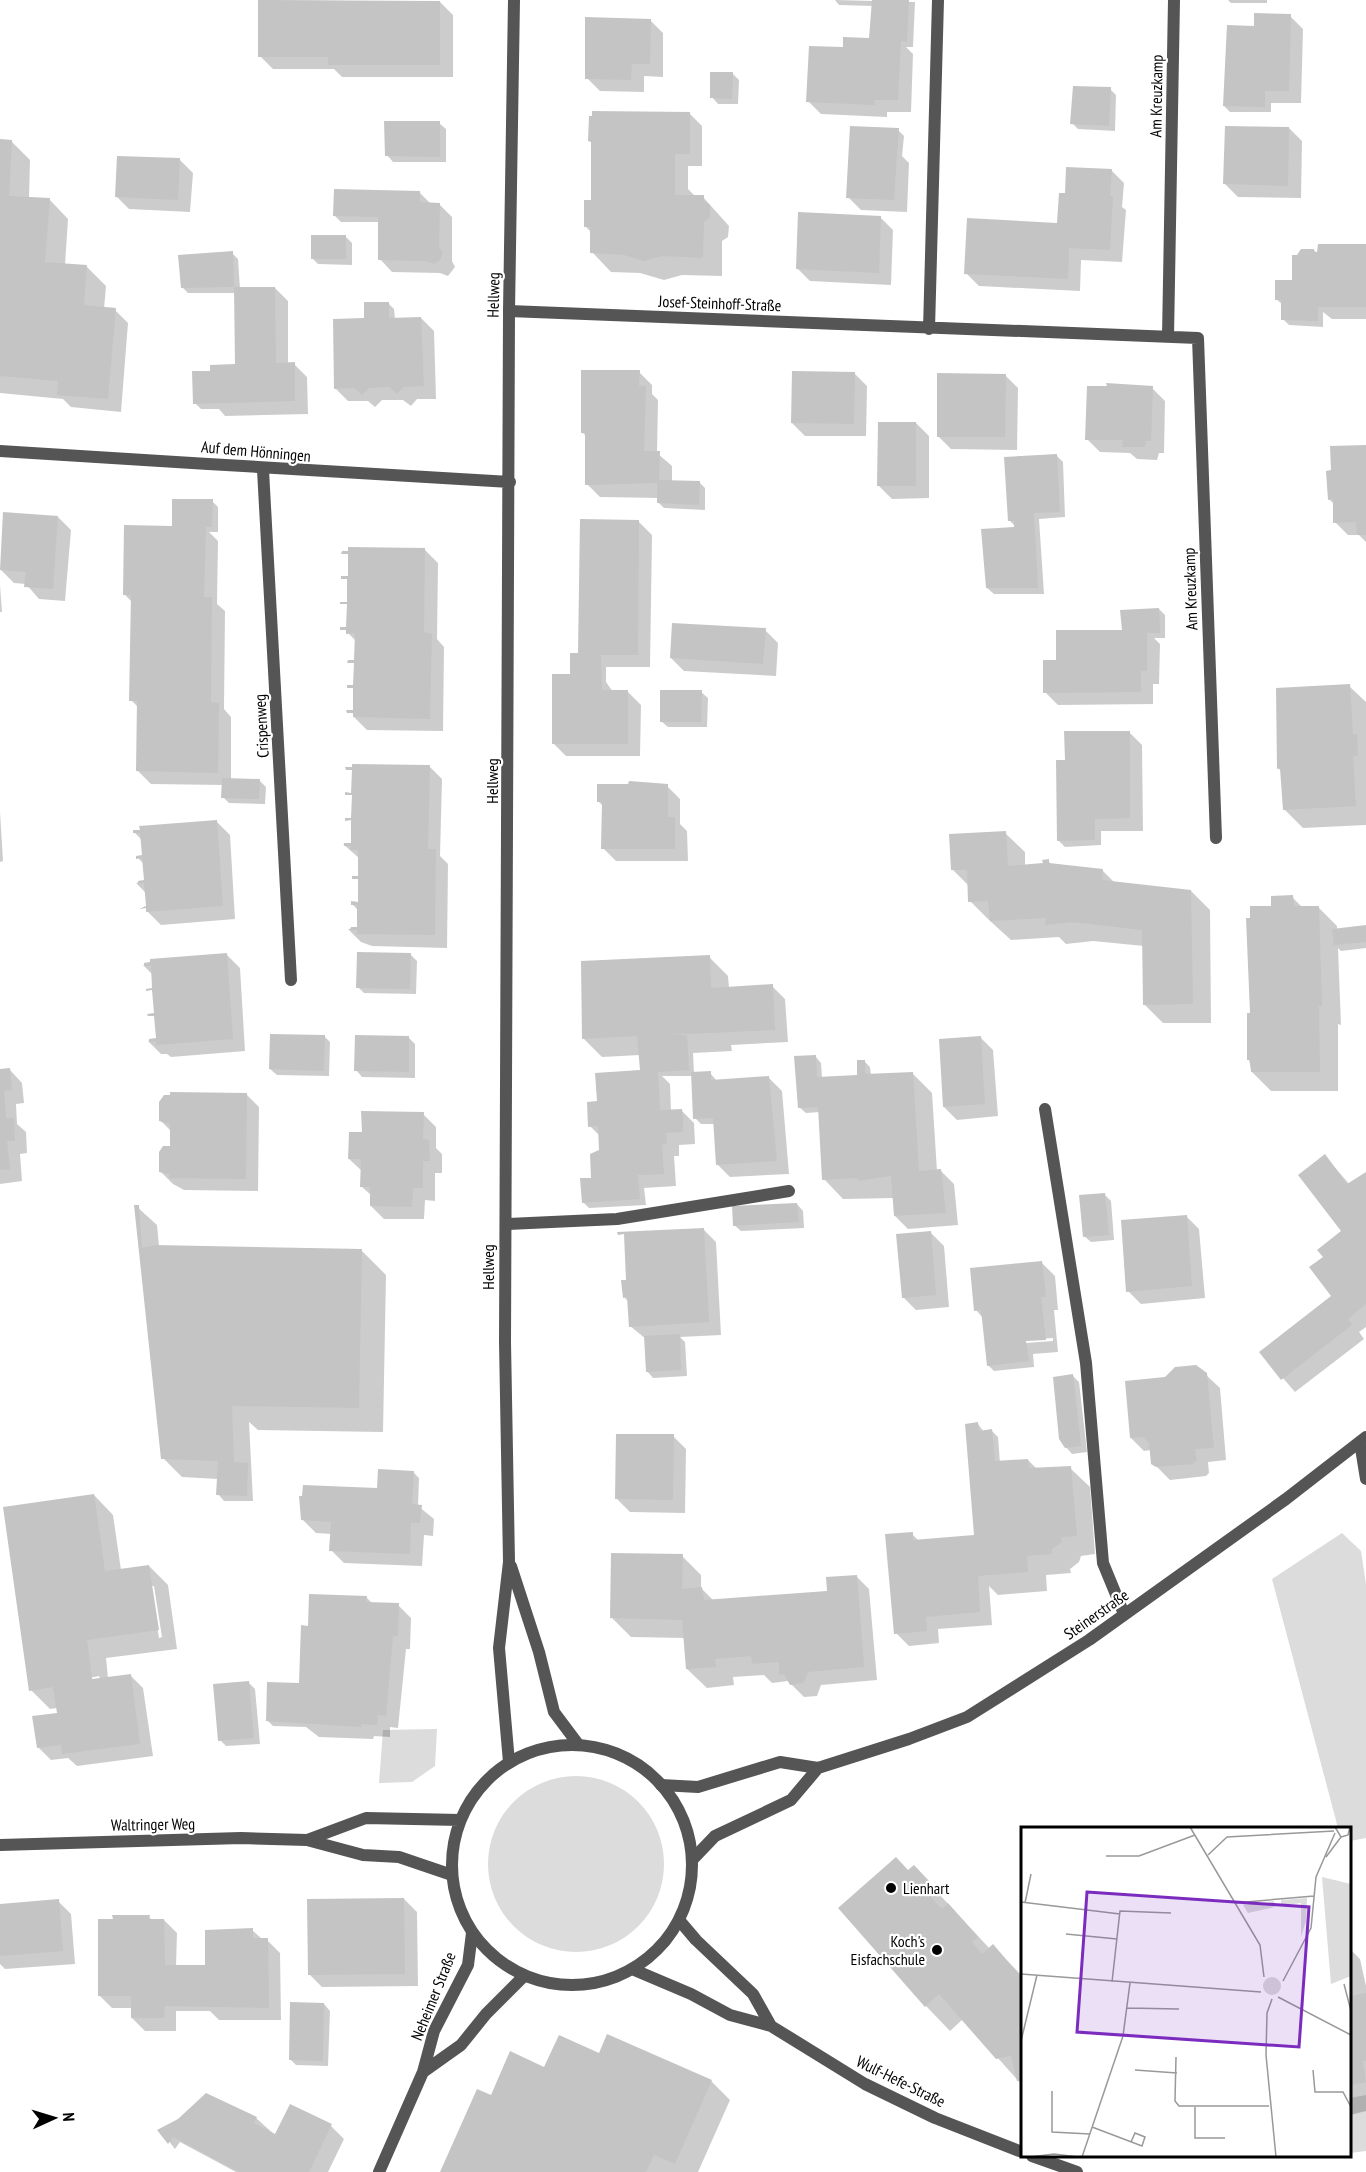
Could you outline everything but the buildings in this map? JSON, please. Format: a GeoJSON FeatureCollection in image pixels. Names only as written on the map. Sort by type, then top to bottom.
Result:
{"type":"FeatureCollection","features":[{"type":"Feature","properties":{"kind":"street","name":"Hellweg"},"geometry":{"type":"LineString","coordinates":[[509,1762],[499,1648],[509,1562],[505,1342],[509,311],[514,0]]}},
{"type":"Feature","properties":{"kind":"street"},"geometry":{"type":"LineString","coordinates":[[929,329],[938,0]]}},
{"type":"Feature","properties":{"kind":"street","name":"Am Kreuzkamp"},"geometry":{"type":"LineString","coordinates":[[1168,337],[1174,0]]}},
{"type":"Feature","properties":{"kind":"street","name":"Josef-Steinhoff-Straße"},"geometry":{"type":"LineString","coordinates":[[509,311],[1198,338]]}},
{"type":"Feature","properties":{"kind":"street","name":"Am Kreuzkamp"},"geometry":{"type":"LineString","coordinates":[[1198,338],[1216,838]]}},
{"type":"Feature","properties":{"kind":"street","name":"Auf dem Hönningen"},"geometry":{"type":"LineString","coordinates":[[0,452],[191,462],[263,470],[510,482]]}},
{"type":"Feature","properties":{"kind":"street","name":"Crispenweg"},"geometry":{"type":"LineString","coordinates":[[263,470],[291,980]]}},
{"type":"Feature","properties":{"kind":"street"},"geometry":{"type":"LineString","coordinates":[[1045,1109],[1086,1363],[1103,1563],[1124,1614]]}},
{"type":"Feature","properties":{"kind":"street"},"geometry":{"type":"LineString","coordinates":[[506,1224],[617,1219],[789,1191]]}},
{"type":"Feature","properties":{"kind":"street"},"geometry":{"type":"LineString","coordinates":[[1363,1440],[1366,1479]]}},
{"type":"Feature","properties":{"kind":"street","name":"Steinerstraße"},"geometry":{"type":"LineString","coordinates":[[661,1785],[698,1787],[780,1762],[818,1768],[909,1739],[967,1717],[1072,1652],[1269,1512],[1363,1440]]}},
{"type":"Feature","properties":{"kind":"street","name":"Hellweg"},"geometry":{"type":"LineString","coordinates":[[509,1562],[539,1652],[554,1712],[578,1744]]}},
{"type":"Feature","properties":{"kind":"street"},"geometry":{"type":"LineString","coordinates":[[578,1744],[615,1752],[647,1771],[661,1785],[673,1799],[687,1826],[692,1860],[689,1891],[679,1920],[662,1945],[632,1969],[597,1983],[560,1985],[525,1976],[492,1956],[472,1933],[459,1905],[452,1875],[453,1844],[460,1820],[483,1784],[509,1762],[532,1751],[578,1744]]}},
{"type":"Feature","properties":{"kind":"street"},"geometry":{"type":"LineString","coordinates":[[692,1860],[716,1836],[791,1800],[818,1768]]}},
{"type":"Feature","properties":{"kind":"street","name":"Waltringer Weg"},"geometry":{"type":"LineString","coordinates":[[307,1840],[366,1818],[460,1820]]}},
{"type":"Feature","properties":{"kind":"street","name":"Waltringer Weg"},"geometry":{"type":"LineString","coordinates":[[0,1845],[241,1838],[307,1840],[363,1856],[399,1857],[452,1875]]}},
{"type":"Feature","properties":{"kind":"street","name":"Wulf-Hefe-Straße"},"geometry":{"type":"LineString","coordinates":[[679,1920],[696,1940],[753,1994],[771,2026]]}},
{"type":"Feature","properties":{"kind":"street","name":"Neheimer Straße"},"geometry":{"type":"LineString","coordinates":[[379,2172],[423,2072],[434,2031],[468,1965],[472,1933]]}},
{"type":"Feature","properties":{"kind":"street","name":"Wulf-Hefe-Straße"},"geometry":{"type":"LineString","coordinates":[[632,1969],[691,1994],[730,2015],[771,2026],[824,2061],[885,2093],[935,2118],[1021,2151]]}},
{"type":"Feature","properties":{"kind":"street","name":"Neheimer Straße"},"geometry":{"type":"LineString","coordinates":[[423,2072],[461,2045],[486,2014],[525,1976]]}},
{"type":"Feature","properties":{"kind":"street"},"geometry":{"type":"LineString","coordinates":[[1035,2157],[1077,2172]]}},
{"type":"Feature","properties":{"kind":"shaded area"},"geometry":{"type":"Polygon","coordinates":[[[1342,1533],[1361,1551],[1366,1584],[1366,1838],[1351,1841],[1351,1827],[1338,1827],[1272,1579],[1342,1533]]]}},
{"type":"Feature","properties":{"kind":"shaded area"},"geometry":{"type":"Polygon","coordinates":[[[437,1729],[435,1766],[412,1782],[379,1783],[383,1730],[437,1729]]]}},
{"type":"Feature","properties":{"kind":"shaded area"},"geometry":{"type":"Polygon","coordinates":[[[576,1776],[610,1783],[625,1791],[638,1802],[649,1815],[657,1830],[664,1864],[657,1898],[649,1913],[638,1926],[625,1937],[610,1945],[576,1952],[542,1945],[527,1937],[514,1926],[503,1913],[495,1898],[488,1864],[495,1830],[503,1815],[514,1802],[527,1791],[542,1783],[576,1776]]]}},
{"type":"Feature","properties":{"kind":"shaded area"},"geometry":{"type":"Polygon","coordinates":[[[1366,2095],[1366,2151],[1351,2153],[1351,2098],[1366,2095]]]}},
{"type":"Feature","properties":{"kind":"place","name":"Lienhart"},"geometry":{"type":"Point","coordinates":[891,1888]}},
{"type":"Feature","properties":{"kind":"place","name":"Koch's Eisfachschule"},"geometry":{"type":"Point","coordinates":[937,1950]}}]}
